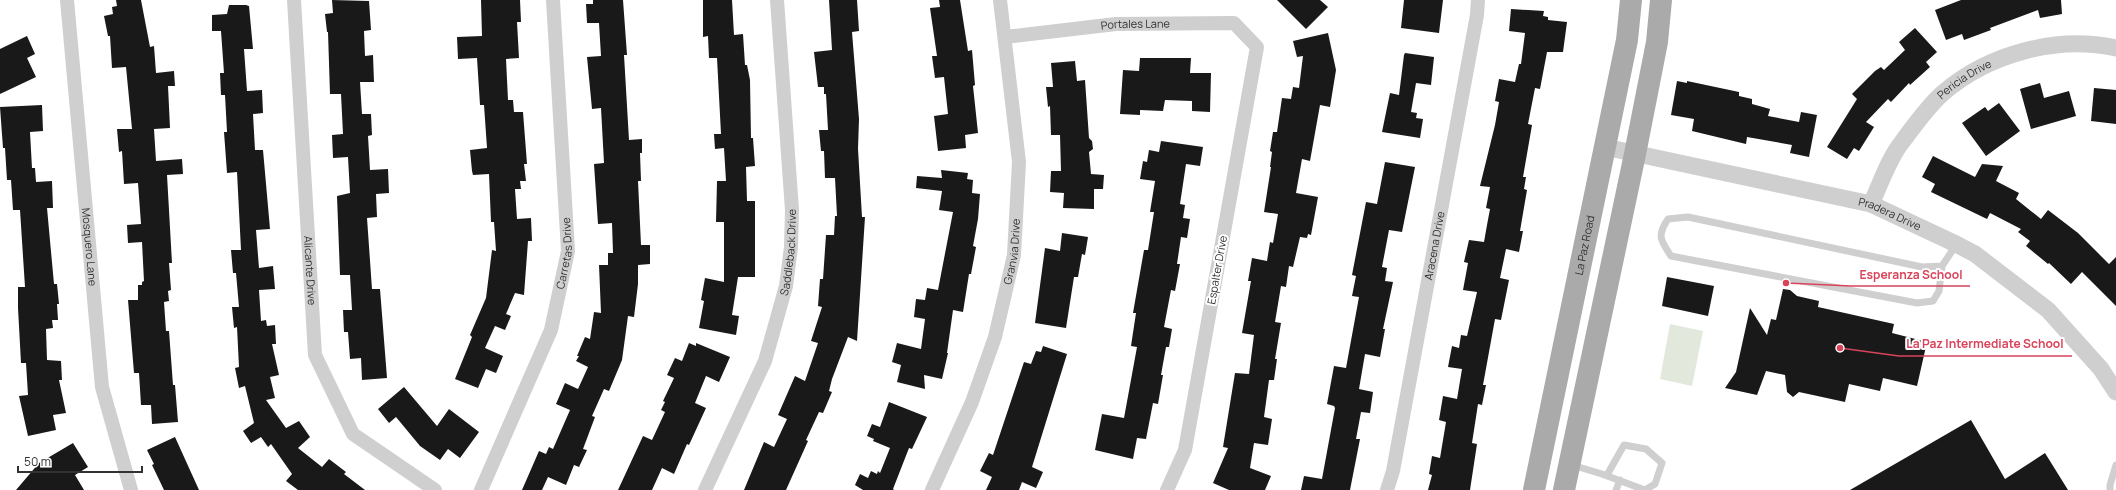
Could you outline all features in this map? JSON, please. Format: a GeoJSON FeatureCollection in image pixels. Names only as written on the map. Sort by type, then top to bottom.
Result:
{"type":"FeatureCollection","features":[{"type":"Feature","properties":{"kind":"main road","name":"La Paz Road"},"geometry":{"type":"LineString","coordinates":[[1534,490],[1627,40],[1631,0]]}},
{"type":"Feature","properties":{"kind":"main road"},"geometry":{"type":"LineString","coordinates":[[1564,490],[1635,154],[1657,42],[1661,0]]}},
{"type":"Feature","properties":{"kind":"street","name":"Mosquero Lane"},"geometry":{"type":"LineString","coordinates":[[67,0],[102,387],[131,490]]}},
{"type":"Feature","properties":{"kind":"street","name":"Alicante Drive"},"geometry":{"type":"LineString","coordinates":[[294,0],[315,355],[353,434],[435,490]]}},
{"type":"Feature","properties":{"kind":"street","name":"Carretas Drive"},"geometry":{"type":"LineString","coordinates":[[481,490],[551,330],[568,251],[553,0]]}},
{"type":"Feature","properties":{"kind":"street","name":"Saddleback Drive"},"geometry":{"type":"LineString","coordinates":[[705,490],[765,360],[777,324],[786,286],[791,247],[792,210],[778,0]]}},
{"type":"Feature","properties":{"kind":"street","name":"Granvia Drive"},"geometry":{"type":"LineString","coordinates":[[932,490],[972,402],[995,337],[1014,255],[1019,162],[1000,0]]}},
{"type":"Feature","properties":{"kind":"street","name":"Aracena Drive"},"geometry":{"type":"LineString","coordinates":[[1387,490],[1394,463],[1477,15],[1478,0]]}},
{"type":"Feature","properties":{"kind":"street","name":"Portales Lane"},"geometry":{"type":"LineString","coordinates":[[1005,37],[1116,24],[1234,23],[1257,46]]}},
{"type":"Feature","properties":{"kind":"street","name":"Pericia Drive"},"geometry":{"type":"LineString","coordinates":[[1871,204],[1901,143],[1942,94],[1955,84],[1998,60],[2021,52],[2081,44],[2116,48]]}},
{"type":"Feature","properties":{"kind":"street","name":"Espalter Drive"},"geometry":{"type":"LineString","coordinates":[[1167,490],[1185,450],[1257,46]]}},
{"type":"Feature","properties":{"kind":"street","name":"Pradera Drive"},"geometry":{"type":"LineString","coordinates":[[1605,147],[1871,204],[1956,244],[1975,254],[2048,310],[2101,369],[2116,392]]}},
{"type":"Feature","properties":{"kind":"lane"},"geometry":{"type":"LineString","coordinates":[[1942,266],[1922,267],[1688,217],[1668,219],[1662,229],[1661,242],[1672,256],[1917,303],[1932,301],[1939,291],[1942,266],[1956,244]]}},
{"type":"Feature","properties":{"kind":"lane"},"geometry":{"type":"LineString","coordinates":[[1570,464],[1608,475],[1645,490],[1654,484],[1662,463],[1646,449],[1624,445],[1608,475]]}},
{"type":"Feature","properties":{"kind":"lane"},"geometry":{"type":"LineString","coordinates":[[2110,490],[2116,465]]}},
{"type":"Feature","properties":{"kind":"lane"},"geometry":{"type":"LineString","coordinates":[[1616,490],[1620,480]]}},
{"type":"Feature","properties":{"kind":"shaded area"},"geometry":{"type":"Polygon","coordinates":[[[1670,324],[1703,331],[1692,386],[1660,379],[1670,324]]]}},
{"type":"Feature","properties":{"kind":"building"},"geometry":{"type":"Polygon","coordinates":[[[116,0],[141,0],[150,47],[154,46],[156,73],[174,71],[175,86],[168,86],[170,128],[154,129],[156,161],[182,159],[183,174],[167,175],[172,263],[169,263],[171,290],[168,291],[169,301],[164,302],[166,331],[169,331],[173,385],[175,385],[178,422],[152,424],[151,405],[141,405],[139,373],[134,373],[128,300],[138,300],[138,285],[142,285],[142,282],[144,281],[142,242],[128,243],[127,225],[141,224],[138,183],[124,184],[122,151],[119,152],[117,129],[132,129],[126,67],[112,68],[110,36],[108,36],[104,16],[113,14],[112,7],[117,6],[116,0]]]}},
{"type":"Feature","properties":{"kind":"building"},"geometry":{"type":"Polygon","coordinates":[[[332,0],[369,1],[371,30],[364,31],[365,56],[373,55],[374,82],[360,82],[362,114],[371,114],[372,135],[368,136],[370,170],[388,169],[389,193],[376,194],[377,217],[367,218],[372,289],[380,289],[387,378],[362,380],[361,358],[350,359],[348,332],[344,332],[343,310],[352,310],[350,275],[340,275],[337,196],[350,193],[348,157],[333,158],[332,135],[343,134],[341,94],[330,94],[328,32],[325,14],[333,13],[332,0]]]}},
{"type":"Feature","properties":{"kind":"building"},"geometry":{"type":"Polygon","coordinates":[[[481,0],[520,0],[521,22],[517,22],[519,58],[506,59],[508,100],[513,100],[514,112],[523,112],[527,164],[524,164],[526,181],[520,181],[521,189],[515,189],[517,219],[531,218],[532,241],[528,241],[524,295],[515,293],[506,314],[511,316],[505,330],[495,326],[485,348],[503,356],[496,373],[486,369],[478,388],[455,379],[472,337],[470,335],[486,298],[492,250],[496,251],[494,222],[491,222],[489,174],[473,175],[472,171],[470,150],[487,148],[484,105],[480,105],[477,58],[458,59],[457,37],[482,36],[481,0]]]}},
{"type":"Feature","properties":{"kind":"building"},"geometry":{"type":"Polygon","coordinates":[[[593,0],[623,0],[627,55],[624,55],[629,140],[642,139],[642,153],[640,153],[641,181],[638,181],[641,245],[650,245],[650,264],[638,265],[638,284],[634,317],[628,316],[622,360],[609,391],[604,389],[592,416],[595,417],[583,449],[587,450],[579,467],[574,465],[566,485],[548,477],[542,490],[522,490],[539,451],[546,454],[549,447],[553,449],[570,410],[556,404],[565,383],[578,389],[588,367],[576,361],[579,356],[577,356],[585,337],[590,339],[594,312],[601,313],[599,265],[608,265],[608,253],[613,253],[612,223],[598,224],[594,164],[604,163],[601,108],[592,109],[587,57],[601,56],[599,23],[587,23],[586,4],[593,4],[593,0]]]}},
{"type":"Feature","properties":{"kind":"building"},"geometry":{"type":"Polygon","coordinates":[[[703,0],[732,0],[734,35],[743,34],[745,65],[747,65],[750,80],[751,138],[753,138],[755,166],[746,167],[747,201],[755,201],[755,277],[738,277],[732,315],[739,316],[736,335],[699,328],[704,301],[701,300],[705,278],[724,282],[724,222],[716,222],[717,181],[726,181],[724,148],[715,149],[714,134],[721,134],[717,58],[709,58],[708,36],[703,37],[703,0]]]}},
{"type":"Feature","properties":{"kind":"building"},"geometry":{"type":"Polygon","coordinates":[[[829,0],[857,0],[859,31],[852,32],[859,119],[858,149],[862,217],[865,217],[857,341],[848,337],[832,379],[829,391],[832,392],[823,413],[819,412],[786,490],[744,490],[764,442],[774,447],[787,419],[778,415],[795,376],[805,381],[818,343],[811,341],[822,307],[818,306],[820,279],[823,279],[826,235],[834,235],[835,216],[837,216],[835,178],[825,178],[824,151],[821,151],[819,130],[828,130],[826,94],[824,94],[824,87],[818,87],[814,52],[832,50],[829,0]]]}},
{"type":"Feature","properties":{"kind":"building"},"geometry":{"type":"Polygon","coordinates":[[[939,0],[960,0],[968,51],[972,50],[975,85],[973,86],[978,133],[965,135],[966,148],[938,151],[934,116],[948,114],[944,77],[935,78],[932,56],[937,56],[930,8],[940,7],[939,0]]]}},
{"type":"Feature","properties":{"kind":"building"},"geometry":{"type":"Polygon","coordinates":[[[1277,0],[1320,0],[1328,7],[1306,29],[1277,0]]]}},
{"type":"Feature","properties":{"kind":"building"},"geometry":{"type":"Polygon","coordinates":[[[1404,0],[1443,0],[1439,33],[1401,28],[1404,0]]]}},
{"type":"Feature","properties":{"kind":"building"},"geometry":{"type":"Polygon","coordinates":[[[1961,0],[2061,0],[2062,14],[2040,18],[2038,10],[1990,28],[1991,30],[1964,40],[1962,34],[1946,40],[1935,10],[1961,0]]]}},
{"type":"Feature","properties":{"kind":"building"},"geometry":{"type":"Polygon","coordinates":[[[229,5],[249,6],[253,49],[244,49],[247,91],[262,90],[263,113],[253,114],[255,150],[263,150],[270,229],[256,230],[259,268],[273,266],[275,289],[259,290],[261,321],[266,320],[267,326],[275,325],[276,344],[272,344],[279,375],[270,377],[275,398],[266,400],[286,428],[299,421],[310,437],[298,448],[322,467],[329,459],[346,472],[344,474],[365,490],[298,490],[286,481],[292,474],[271,444],[268,447],[261,437],[251,443],[243,431],[254,423],[245,386],[239,388],[235,368],[239,367],[237,327],[234,328],[232,307],[239,307],[236,273],[233,273],[231,250],[241,250],[237,172],[227,173],[224,132],[227,132],[225,95],[221,95],[220,73],[224,73],[221,31],[212,31],[212,15],[227,14],[229,5]]]}},
{"type":"Feature","properties":{"kind":"building"},"geometry":{"type":"Polygon","coordinates":[[[1511,9],[1544,11],[1543,16],[1548,17],[1548,20],[1567,22],[1563,52],[1547,52],[1540,89],[1535,88],[1528,124],[1532,125],[1523,177],[1526,177],[1524,189],[1527,190],[1520,231],[1523,231],[1519,252],[1506,249],[1500,278],[1509,280],[1501,320],[1495,319],[1483,385],[1486,385],[1482,405],[1478,404],[1472,443],[1477,444],[1470,490],[1428,490],[1432,475],[1429,474],[1432,456],[1440,458],[1446,422],[1439,420],[1443,396],[1457,399],[1462,369],[1448,367],[1452,346],[1459,348],[1461,335],[1467,336],[1477,292],[1463,290],[1468,263],[1464,262],[1469,240],[1484,242],[1490,209],[1486,208],[1490,187],[1480,186],[1495,125],[1499,102],[1495,101],[1499,79],[1515,82],[1519,64],[1521,64],[1525,33],[1509,31],[1511,9]]]}},
{"type":"Feature","properties":{"kind":"building"},"geometry":{"type":"Polygon","coordinates":[[[1915,28],[1937,52],[1926,62],[1930,67],[1910,85],[1909,83],[1891,102],[1888,99],[1866,122],[1874,127],[1859,151],[1854,148],[1847,159],[1827,147],[1857,99],[1852,94],[1875,71],[1881,67],[1884,70],[1905,50],[1899,42],[1915,28]]]}},
{"type":"Feature","properties":{"kind":"building"},"geometry":{"type":"Polygon","coordinates":[[[1328,33],[1336,70],[1330,107],[1320,105],[1310,161],[1302,159],[1296,193],[1318,197],[1311,235],[1308,234],[1307,238],[1300,237],[1293,267],[1289,266],[1286,287],[1281,286],[1275,322],[1281,323],[1275,359],[1277,359],[1274,380],[1269,380],[1264,417],[1272,419],[1268,445],[1254,443],[1250,468],[1271,476],[1265,490],[1229,490],[1213,483],[1228,448],[1223,447],[1235,373],[1249,374],[1254,335],[1242,333],[1251,281],[1248,281],[1252,258],[1267,261],[1270,242],[1273,243],[1278,214],[1264,212],[1271,167],[1272,152],[1270,151],[1273,132],[1277,132],[1282,98],[1291,99],[1293,87],[1299,88],[1303,56],[1297,57],[1293,41],[1328,33]]]}},
{"type":"Feature","properties":{"kind":"building"},"geometry":{"type":"Polygon","coordinates":[[[27,36],[35,54],[27,58],[36,77],[0,94],[0,49],[27,36]]]}},
{"type":"Feature","properties":{"kind":"building"},"geometry":{"type":"Polygon","coordinates":[[[1405,53],[1434,57],[1431,85],[1416,83],[1411,112],[1417,113],[1416,118],[1423,119],[1420,138],[1382,132],[1390,93],[1399,95],[1405,53]]]}},
{"type":"Feature","properties":{"kind":"building"},"geometry":{"type":"Polygon","coordinates":[[[1140,58],[1191,58],[1190,73],[1211,73],[1210,112],[1192,111],[1192,101],[1165,100],[1163,111],[1140,110],[1140,115],[1120,114],[1123,70],[1139,71],[1140,58]]]}},
{"type":"Feature","properties":{"kind":"building"},"geometry":{"type":"Polygon","coordinates":[[[1075,61],[1077,81],[1085,80],[1089,138],[1092,141],[1093,149],[1089,152],[1091,174],[1104,175],[1103,189],[1094,189],[1094,209],[1063,208],[1064,193],[1050,192],[1051,171],[1061,171],[1060,135],[1051,135],[1050,106],[1048,107],[1046,87],[1053,87],[1051,63],[1075,61]]]}},
{"type":"Feature","properties":{"kind":"building"},"geometry":{"type":"Polygon","coordinates":[[[1677,81],[1687,83],[1687,81],[1739,92],[1739,96],[1752,99],[1752,104],[1770,109],[1768,116],[1799,122],[1801,112],[1817,115],[1809,157],[1790,153],[1792,145],[1747,137],[1746,144],[1692,131],[1694,119],[1671,115],[1677,81]]]}},
{"type":"Feature","properties":{"kind":"building"},"geometry":{"type":"Polygon","coordinates":[[[2040,83],[2044,98],[2069,91],[2076,116],[2031,129],[2020,89],[2040,83]]]}},
{"type":"Feature","properties":{"kind":"building"},"geometry":{"type":"Polygon","coordinates":[[[2094,88],[2116,90],[2116,124],[2091,121],[2094,88]]]}},
{"type":"Feature","properties":{"kind":"building"},"geometry":{"type":"Polygon","coordinates":[[[1999,103],[2020,131],[1986,156],[1962,123],[1985,107],[1988,111],[1999,103]]]}},
{"type":"Feature","properties":{"kind":"building"},"geometry":{"type":"Polygon","coordinates":[[[42,105],[43,131],[30,132],[32,168],[35,168],[36,182],[52,181],[53,208],[47,208],[54,284],[57,284],[59,304],[57,304],[58,320],[52,320],[53,328],[46,329],[47,360],[61,361],[62,380],[59,380],[66,413],[53,415],[56,430],[28,436],[19,396],[28,395],[26,363],[21,363],[18,308],[18,287],[25,287],[20,210],[13,210],[11,180],[7,180],[0,107],[42,105]]]}},
{"type":"Feature","properties":{"kind":"building"},"geometry":{"type":"Polygon","coordinates":[[[1161,141],[1203,147],[1200,166],[1186,164],[1180,204],[1185,205],[1183,218],[1190,219],[1187,238],[1181,237],[1177,264],[1180,264],[1175,291],[1171,290],[1164,327],[1172,329],[1169,347],[1166,347],[1158,404],[1153,403],[1146,439],[1137,438],[1133,459],[1095,450],[1102,414],[1124,418],[1137,347],[1131,346],[1136,313],[1133,313],[1144,250],[1148,250],[1154,212],[1150,212],[1155,181],[1140,179],[1143,161],[1147,162],[1149,150],[1159,152],[1161,141]]]}},
{"type":"Feature","properties":{"kind":"building"},"geometry":{"type":"Polygon","coordinates":[[[1933,156],[1975,177],[1982,164],[2003,166],[1996,181],[2019,193],[2016,199],[2041,219],[2048,210],[2078,233],[2109,264],[2116,257],[2116,306],[2082,272],[2071,284],[2049,263],[2048,264],[2026,246],[2030,241],[2018,232],[2021,229],[1990,213],[1987,219],[1931,192],[1935,184],[1922,177],[1933,156]]]}},
{"type":"Feature","properties":{"kind":"building"},"geometry":{"type":"Polygon","coordinates":[[[1385,162],[1415,167],[1402,232],[1389,230],[1382,267],[1387,268],[1385,281],[1393,282],[1383,329],[1385,329],[1380,357],[1365,354],[1359,389],[1373,392],[1370,413],[1361,412],[1356,439],[1360,439],[1350,490],[1301,490],[1304,476],[1322,479],[1335,408],[1334,406],[1327,404],[1334,366],[1346,368],[1359,297],[1352,296],[1356,276],[1352,275],[1366,202],[1377,204],[1385,162]]]}},
{"type":"Feature","properties":{"kind":"building"},"geometry":{"type":"Polygon","coordinates":[[[941,170],[968,173],[967,179],[973,180],[972,193],[980,194],[978,219],[973,246],[976,247],[971,274],[969,274],[963,312],[953,310],[948,353],[942,379],[924,375],[925,389],[897,382],[901,365],[892,362],[897,343],[921,349],[925,319],[914,317],[916,299],[925,300],[927,288],[938,290],[953,212],[939,210],[942,191],[916,188],[917,176],[942,178],[941,170]]]}},
{"type":"Feature","properties":{"kind":"building"},"geometry":{"type":"Polygon","coordinates":[[[1062,233],[1088,237],[1085,255],[1082,254],[1078,277],[1074,277],[1066,328],[1035,323],[1045,248],[1060,251],[1062,233]]]}},
{"type":"Feature","properties":{"kind":"building"},"geometry":{"type":"Polygon","coordinates":[[[1667,277],[1714,286],[1708,316],[1662,306],[1667,277]]]}},
{"type":"Feature","properties":{"kind":"building"},"geometry":{"type":"Polygon","coordinates":[[[1783,289],[1790,290],[1797,296],[1819,301],[1818,307],[1894,324],[1892,333],[1927,342],[1917,386],[1883,378],[1880,391],[1849,384],[1845,402],[1799,392],[1793,397],[1787,392],[1785,375],[1766,371],[1757,395],[1725,388],[1736,372],[1750,308],[1767,335],[1771,319],[1776,320],[1783,289]]]}},
{"type":"Feature","properties":{"kind":"building"},"geometry":{"type":"Polygon","coordinates":[[[689,343],[696,346],[696,343],[730,357],[719,382],[706,376],[695,403],[706,408],[689,445],[687,444],[674,474],[662,468],[652,490],[618,490],[643,436],[652,440],[665,412],[661,410],[665,402],[663,401],[674,378],[667,375],[675,358],[682,361],[689,343]]]}},
{"type":"Feature","properties":{"kind":"building"},"geometry":{"type":"Polygon","coordinates":[[[1043,346],[1067,354],[1032,467],[1043,472],[1036,488],[1022,482],[1019,490],[986,490],[992,477],[980,471],[989,453],[993,455],[1024,362],[1031,364],[1036,351],[1041,352],[1043,346]]]}},
{"type":"Feature","properties":{"kind":"building"},"geometry":{"type":"Polygon","coordinates":[[[404,387],[437,426],[449,409],[479,432],[460,458],[448,449],[440,460],[420,446],[396,417],[389,423],[378,409],[404,387]]]}},
{"type":"Feature","properties":{"kind":"building"},"geometry":{"type":"Polygon","coordinates":[[[889,402],[927,417],[912,449],[909,448],[893,489],[894,490],[863,490],[855,485],[860,474],[868,478],[871,471],[877,474],[878,471],[880,473],[890,448],[873,441],[874,439],[867,436],[872,424],[880,427],[889,402]]]}},
{"type":"Feature","properties":{"kind":"building"},"geometry":{"type":"Polygon","coordinates":[[[1971,420],[2005,479],[2045,453],[2068,490],[1850,490],[1971,420]]]}},
{"type":"Feature","properties":{"kind":"building"},"geometry":{"type":"Polygon","coordinates":[[[175,437],[199,490],[164,490],[152,465],[154,464],[147,450],[175,437]]]}},
{"type":"Feature","properties":{"kind":"building"},"geometry":{"type":"Polygon","coordinates":[[[73,443],[88,467],[75,475],[84,490],[16,490],[39,463],[73,443]]]}},
{"type":"Feature","properties":{"kind":"place","name":"Esperanza School"},"geometry":{"type":"Point","coordinates":[1786,283]}},
{"type":"Feature","properties":{"kind":"place","name":"La Paz Intermediate School"},"geometry":{"type":"Point","coordinates":[1840,348]}}]}
